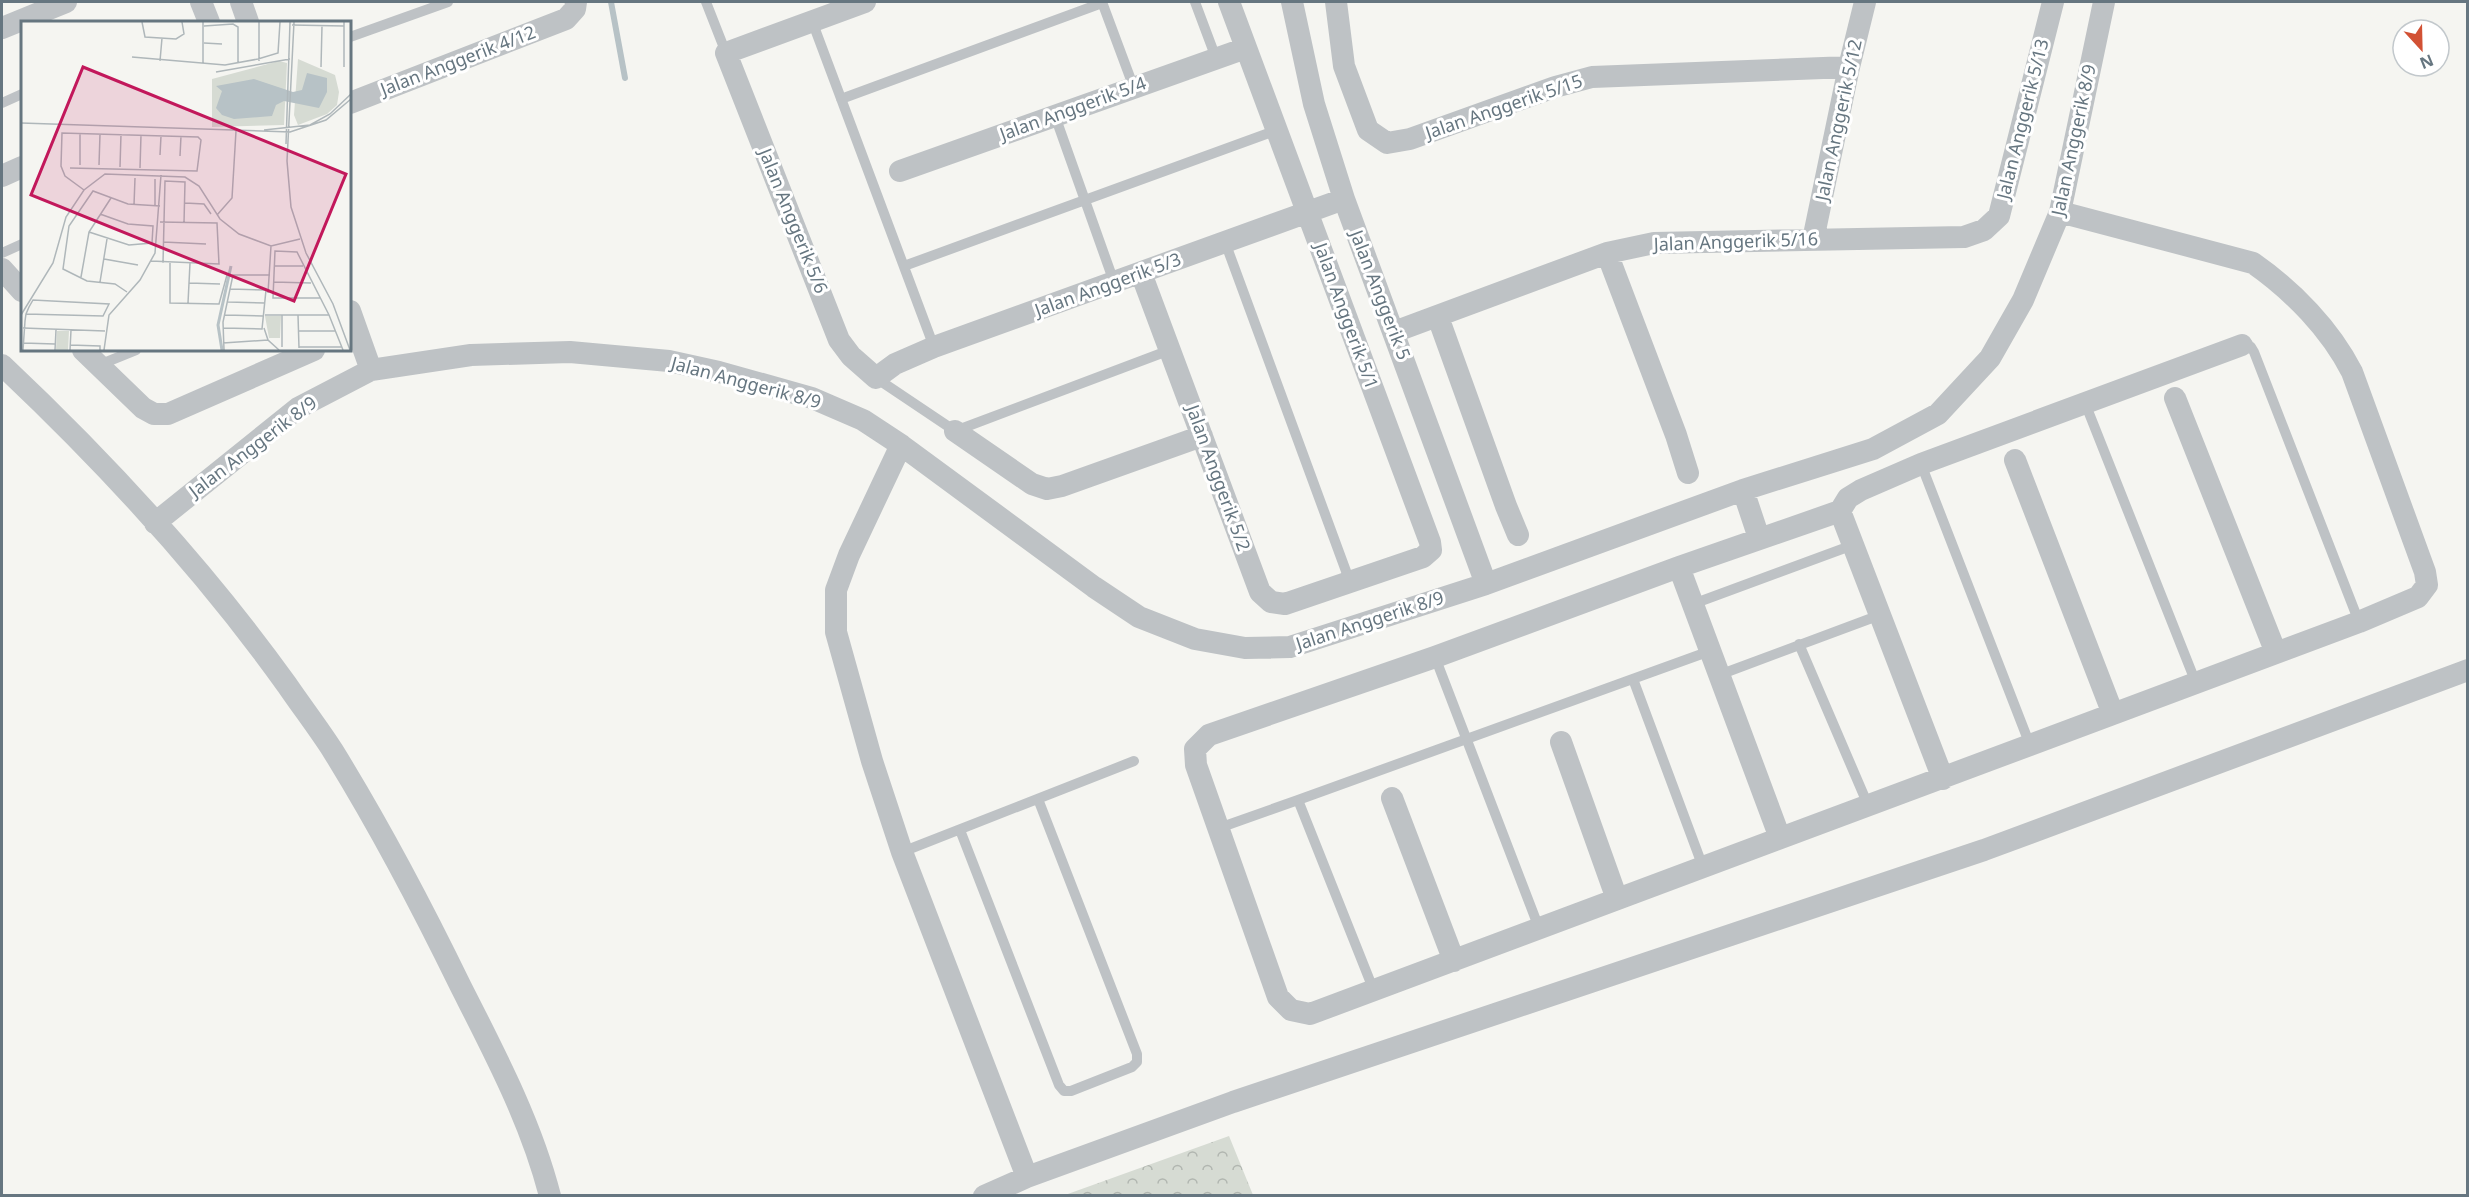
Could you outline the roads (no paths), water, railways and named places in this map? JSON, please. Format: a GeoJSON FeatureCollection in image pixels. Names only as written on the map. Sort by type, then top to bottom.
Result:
{"type":"FeatureCollection","features":[{"type":"Feature","properties":{"kind":"street"},"geometry":{"type":"LineString","coordinates":[[241,2],[248,21]]}},
{"type":"Feature","properties":{"kind":"street"},"geometry":{"type":"LineString","coordinates":[[726,53],[865,2]]}},
{"type":"Feature","properties":{"kind":"street","name":"Jalan Anggerik 5/1"},"geometry":{"type":"LineString","coordinates":[[1229,2],[1430,542],[1431,550],[1423,557],[1350,582]]}},
{"type":"Feature","properties":{"kind":"street","name":"Jalan Anggerik 5"},"geometry":{"type":"LineString","coordinates":[[1292,2],[1314,104],[1344,199],[1486,584]]}},
{"type":"Feature","properties":{"kind":"street","name":"Jalan Anggerik 5/15"},"geometry":{"type":"LineString","coordinates":[[1336,2],[1344,66],[1368,130],[1387,142],[1410,139],[1555,87],[1592,77],[1849,67]]}},
{"type":"Feature","properties":{"kind":"street","name":"Jalan Anggerik 5/12"},"geometry":{"type":"LineString","coordinates":[[1813,240],[1865,2]]}},
{"type":"Feature","properties":{"kind":"street","name":"Jalan Anggerik 5/13"},"geometry":{"type":"LineString","coordinates":[[1984,230],[1999,216],[2053,2]]}},
{"type":"Feature","properties":{"kind":"street","name":"Jalan Anggerik 8/9"},"geometry":{"type":"LineString","coordinates":[[155,523],[298,408],[371,369],[471,355],[559,352],[669,361],[719,372],[812,398],[863,420],[902,445],[1094,587],[1139,617],[1195,639],[1245,648],[1290,646],[1486,584],[1743,490],[1873,449],[1938,414],[1990,358],[2023,300],[2060,212],[2104,2]]}},
{"type":"Feature","properties":{"kind":"street"},"geometry":{"type":"LineString","coordinates":[[2,28],[54,4]]}},
{"type":"Feature","properties":{"kind":"street","name":"Jalan Anggerik 4/12"},"geometry":{"type":"LineString","coordinates":[[351,103],[571,10]]}},
{"type":"Feature","properties":{"kind":"street","name":"Jalan Anggerik 5/4"},"geometry":{"type":"LineString","coordinates":[[900,171],[1246,48]]}},
{"type":"Feature","properties":{"kind":"street","name":"Jalan Anggerik 5/6"},"geometry":{"type":"LineString","coordinates":[[726,53],[840,340],[851,356],[876,378]]}},
{"type":"Feature","properties":{"kind":"street"},"geometry":{"type":"LineString","coordinates":[[2,176],[21,167]]}},
{"type":"Feature","properties":{"kind":"street","name":"Jalan Anggerik 5/3"},"geometry":{"type":"LineString","coordinates":[[876,378],[895,364],[934,347],[1344,199]]}},
{"type":"Feature","properties":{"kind":"street"},"geometry":{"type":"LineString","coordinates":[[2060,212],[2231,255],[2253,263],[2274,277],[2324,328],[2340,348],[2352,372],[2425,572],[2427,585],[2418,597],[2359,622],[1539,928],[1374,992],[1310,1014],[1291,1010],[1278,997],[1196,765],[1195,749],[1209,735],[1436,657],[1678,567],[1840,511],[1848,498],[1921,464],[2242,345]]}},
{"type":"Feature","properties":{"kind":"street","name":"Jalan Anggerik 5/16"},"geometry":{"type":"LineString","coordinates":[[1394,332],[1608,253],[1654,243],[1964,237],[1984,230]]}},
{"type":"Feature","properties":{"kind":"street"},"geometry":{"type":"LineString","coordinates":[[1608,253],[1688,473]]}},
{"type":"Feature","properties":{"kind":"street"},"geometry":{"type":"LineString","coordinates":[[2,269],[21,290]]}},
{"type":"Feature","properties":{"kind":"street","name":"Jalan Anggerik 5/2"},"geometry":{"type":"LineString","coordinates":[[1142,273],[1260,592],[1271,603],[1285,604],[1350,582]]}},
{"type":"Feature","properties":{"kind":"street"},"geometry":{"type":"LineString","coordinates":[[351,314],[371,369]]}},
{"type":"Feature","properties":{"kind":"street"},"geometry":{"type":"LineString","coordinates":[[1438,317],[1518,535]]}},
{"type":"Feature","properties":{"kind":"street"},"geometry":{"type":"LineString","coordinates":[[91,357],[143,408],[154,414],[168,414],[312,351]]}},
{"type":"Feature","properties":{"kind":"street"},"geometry":{"type":"LineString","coordinates":[[2,365],[63,423],[245,626],[332,750],[429,920],[518,1103],[550,1196]]}},
{"type":"Feature","properties":{"kind":"street"},"geometry":{"type":"LineString","coordinates":[[2175,398],[2276,653]]}},
{"type":"Feature","properties":{"kind":"street"},"geometry":{"type":"LineString","coordinates":[[955,431],[1032,484],[1047,489],[1062,486],[1202,436]]}},
{"type":"Feature","properties":{"kind":"street"},"geometry":{"type":"LineString","coordinates":[[902,445],[849,555],[836,590],[836,632],[872,761],[902,852],[1027,1177]]}},
{"type":"Feature","properties":{"kind":"street"},"geometry":{"type":"LineString","coordinates":[[2015,460],[2113,714]]}},
{"type":"Feature","properties":{"kind":"street"},"geometry":{"type":"LineString","coordinates":[[1743,490],[1759,538]]}},
{"type":"Feature","properties":{"kind":"street"},"geometry":{"type":"LineString","coordinates":[[1840,511],[1943,779]]}},
{"type":"Feature","properties":{"kind":"street"},"geometry":{"type":"LineString","coordinates":[[1678,567],[1780,838]]}},
{"type":"Feature","properties":{"kind":"street"},"geometry":{"type":"LineString","coordinates":[[984,1196],[1027,1177],[1233,1102],[1984,850],[2468,669]]}},
{"type":"Feature","properties":{"kind":"street"},"geometry":{"type":"LineString","coordinates":[[1561,742],[1617,899]]}},
{"type":"Feature","properties":{"kind":"street"},"geometry":{"type":"LineString","coordinates":[[1392,798],[1454,961]]}},
{"type":"Feature","properties":{"kind":"lane"},"geometry":{"type":"LineString","coordinates":[[351,37],[448,2]]}},
{"type":"Feature","properties":{"kind":"lane"},"geometry":{"type":"LineString","coordinates":[[706,2],[726,53]]}},
{"type":"Feature","properties":{"kind":"lane"},"geometry":{"type":"LineString","coordinates":[[841,99],[1102,2],[1134,87]]}},
{"type":"Feature","properties":{"kind":"lane"},"geometry":{"type":"LineString","coordinates":[[1195,2],[1216,58]]}},
{"type":"Feature","properties":{"kind":"lane"},"geometry":{"type":"LineString","coordinates":[[812,21],[934,347]]}},
{"type":"Feature","properties":{"kind":"lane"},"geometry":{"type":"LineString","coordinates":[[2,103],[21,94]]}},
{"type":"Feature","properties":{"kind":"lane"},"geometry":{"type":"LineString","coordinates":[[1055,116],[1114,282]]}},
{"type":"Feature","properties":{"kind":"lane"},"geometry":{"type":"LineString","coordinates":[[904,266],[1277,130]]}},
{"type":"Feature","properties":{"kind":"lane"},"geometry":{"type":"LineString","coordinates":[[1225,242],[1350,582]]}},
{"type":"Feature","properties":{"kind":"lane"},"geometry":{"type":"LineString","coordinates":[[2,253],[21,244]]}},
{"type":"Feature","properties":{"kind":"lane"},"geometry":{"type":"LineString","coordinates":[[2242,345],[2251,347],[2254,352],[2359,622]]}},
{"type":"Feature","properties":{"kind":"lane"},"geometry":{"type":"LineString","coordinates":[[876,378],[955,431],[1170,350]]}},
{"type":"Feature","properties":{"kind":"lane"},"geometry":{"type":"LineString","coordinates":[[91,357],[130,351]]}},
{"type":"Feature","properties":{"kind":"lane"},"geometry":{"type":"LineString","coordinates":[[2085,403],[2196,683]]}},
{"type":"Feature","properties":{"kind":"lane"},"geometry":{"type":"LineString","coordinates":[[1921,464],[2030,745]]}},
{"type":"Feature","properties":{"kind":"lane"},"geometry":{"type":"LineString","coordinates":[[1693,604],[1853,545]]}},
{"type":"Feature","properties":{"kind":"lane"},"geometry":{"type":"LineString","coordinates":[[1719,675],[1880,615]]}},
{"type":"Feature","properties":{"kind":"lane"},"geometry":{"type":"LineString","coordinates":[[1799,644],[1868,805]]}},
{"type":"Feature","properties":{"kind":"lane"},"geometry":{"type":"LineString","coordinates":[[1219,828],[1710,651]]}},
{"type":"Feature","properties":{"kind":"lane"},"geometry":{"type":"LineString","coordinates":[[1436,657],[1539,928]]}},
{"type":"Feature","properties":{"kind":"lane"},"geometry":{"type":"LineString","coordinates":[[1633,679],[1703,867]]}},
{"type":"Feature","properties":{"kind":"lane"},"geometry":{"type":"LineString","coordinates":[[902,852],[1134,761]]}},
{"type":"Feature","properties":{"kind":"lane"},"geometry":{"type":"LineString","coordinates":[[960,830],[1059,1085],[1064,1091],[1071,1091],[1132,1067],[1137,1062],[1137,1054],[1038,799]]}},
{"type":"Feature","properties":{"kind":"lane"},"geometry":{"type":"LineString","coordinates":[[1298,800],[1374,992]]}},
{"type":"Feature","properties":{"kind":"waterway"},"geometry":{"type":"LineString","coordinates":[[611,2],[625,78]]}}]}
